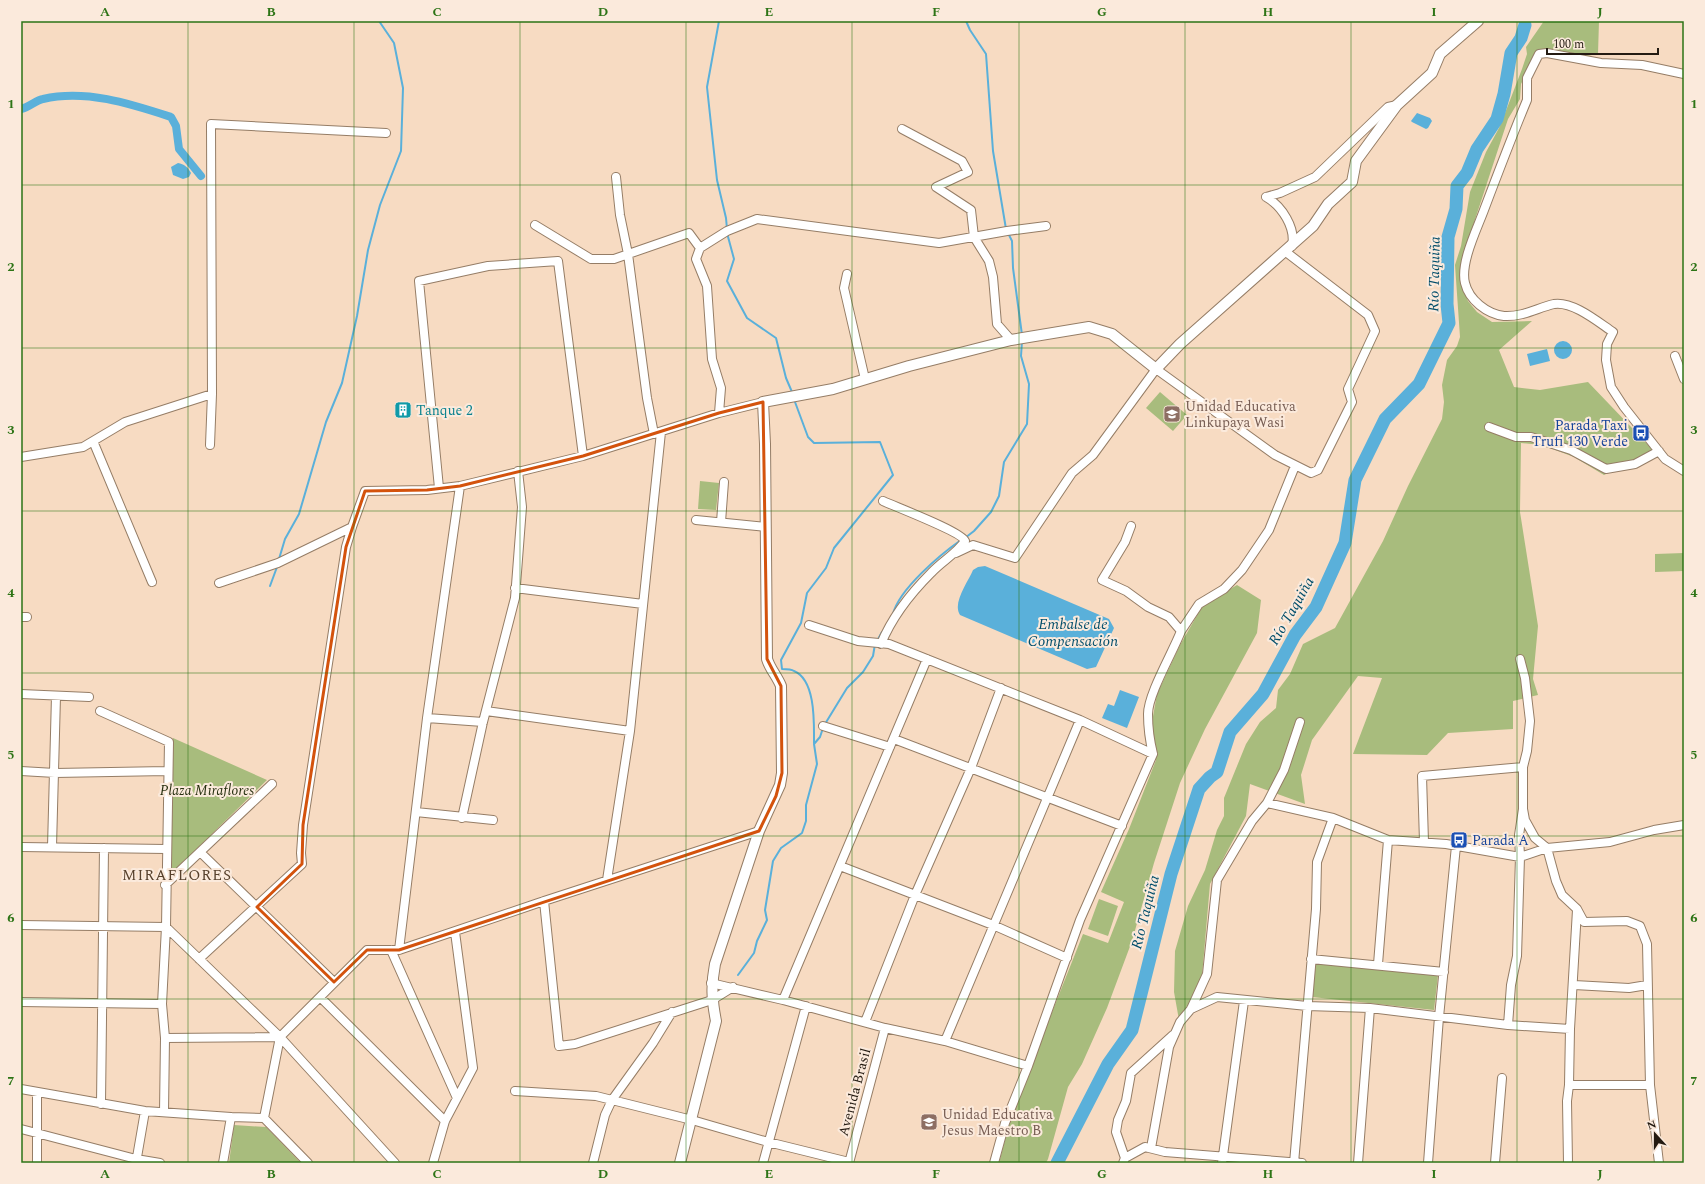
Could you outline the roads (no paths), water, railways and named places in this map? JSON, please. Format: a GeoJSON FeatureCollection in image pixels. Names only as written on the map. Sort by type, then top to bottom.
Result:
{"type":"FeatureCollection","features":[{"type":"Feature","properties":{"kind":"street"},"geometry":{"type":"LineString","coordinates":[[956,553],[973,545],[1015,558],[1072,473],[1093,455],[1156,369],[1180,344],[1289,249],[1313,226],[1328,204],[1352,182],[1356,161],[1397,104],[1432,74],[1440,54],[1478,21]]}},
{"type":"Feature","properties":{"kind":"street"},"geometry":{"type":"LineString","coordinates":[[1684,74],[1642,65],[1602,63],[1547,53],[1539,54],[1527,78],[1527,100],[1468,254],[1464,282],[1470,296],[1481,306],[1502,316],[1518,316],[1556,304],[1588,313],[1613,332],[1607,344],[1606,360],[1611,387],[1624,407],[1665,459],[1684,471]]}},
{"type":"Feature","properties":{"kind":"street"},"geometry":{"type":"LineString","coordinates":[[1289,249],[1292,228],[1279,210],[1266,197],[1280,193],[1315,177],[1388,107],[1397,104]]}},
{"type":"Feature","properties":{"kind":"street"},"geometry":{"type":"LineString","coordinates":[[210,444],[212,394],[211,124],[386,133]]}},
{"type":"Feature","properties":{"kind":"street"},"geometry":{"type":"LineString","coordinates":[[902,129],[962,160],[968,172],[936,187],[971,210],[974,237],[990,266],[993,277],[997,324],[1011,340]]}},
{"type":"Feature","properties":{"kind":"street"},"geometry":{"type":"LineString","coordinates":[[607,880],[630,731],[643,604],[657,490],[658,433],[647,398],[628,254],[620,215],[616,177]]}},
{"type":"Feature","properties":{"kind":"street"},"geometry":{"type":"LineString","coordinates":[[719,412],[721,388],[712,359],[707,286],[696,259],[700,248],[727,231],[757,219],[939,242],[1046,226]]}},
{"type":"Feature","properties":{"kind":"street"},"geometry":{"type":"LineString","coordinates":[[535,225],[591,259],[614,259],[690,233],[700,248]]}},
{"type":"Feature","properties":{"kind":"street"},"geometry":{"type":"LineString","coordinates":[[199,959],[302,864],[302,825],[346,547],[365,491],[427,490],[460,486],[583,456],[658,433],[719,412],[833,389],[1011,340],[1089,327],[1112,334],[1156,369],[1275,455],[1311,473],[1318,470],[1352,402],[1348,389],[1375,331],[1368,315],[1289,249]]}},
{"type":"Feature","properties":{"kind":"street"},"geometry":{"type":"LineString","coordinates":[[439,488],[419,281],[481,267],[558,261],[583,456]]}},
{"type":"Feature","properties":{"kind":"street"},"geometry":{"type":"LineString","coordinates":[[847,274],[844,288],[865,379]]}},
{"type":"Feature","properties":{"kind":"street"},"geometry":{"type":"LineString","coordinates":[[1675,356],[1684,379]]}},
{"type":"Feature","properties":{"kind":"street"},"geometry":{"type":"LineString","coordinates":[[21,457],[83,447],[125,422],[212,394]]}},
{"type":"Feature","properties":{"kind":"street"},"geometry":{"type":"LineString","coordinates":[[680,1163],[716,1021],[712,1000],[712,983],[721,948],[759,831],[776,796],[782,773],[781,686],[778,677],[766,659],[766,527],[763,402]]}},
{"type":"Feature","properties":{"kind":"street"},"geometry":{"type":"LineString","coordinates":[[1489,427],[1516,437],[1531,437],[1571,450],[1606,469],[1635,464],[1659,451]]}},
{"type":"Feature","properties":{"kind":"street"},"geometry":{"type":"LineString","coordinates":[[94,441],[152,582]]}},
{"type":"Feature","properties":{"kind":"street"},"geometry":{"type":"LineString","coordinates":[[994,1163],[1005,1123],[1028,1066],[1080,920],[1153,754],[1150,743],[1148,713],[1151,699],[1181,631],[1199,604],[1224,589],[1242,570],[1270,530],[1295,466]]}},
{"type":"Feature","properties":{"kind":"street"},"geometry":{"type":"LineString","coordinates":[[462,818],[483,722],[515,598],[522,507],[518,471]]}},
{"type":"Feature","properties":{"kind":"street"},"geometry":{"type":"LineString","coordinates":[[721,522],[724,482]]}},
{"type":"Feature","properties":{"kind":"street"},"geometry":{"type":"LineString","coordinates":[[457,1098],[395,950],[416,812],[427,718],[460,486]]}},
{"type":"Feature","properties":{"kind":"street"},"geometry":{"type":"LineString","coordinates":[[881,644],[886,631],[911,595],[932,572],[956,553],[966,541],[961,535],[883,501]]}},
{"type":"Feature","properties":{"kind":"street"},"geometry":{"type":"LineString","coordinates":[[696,520],[766,527]]}},
{"type":"Feature","properties":{"kind":"street"},"geometry":{"type":"LineString","coordinates":[[1131,526],[1125,542],[1102,580],[1126,591],[1148,607],[1169,617],[1181,631]]}},
{"type":"Feature","properties":{"kind":"street"},"geometry":{"type":"LineString","coordinates":[[219,583],[278,564],[352,527]]}},
{"type":"Feature","properties":{"kind":"street"},"geometry":{"type":"LineString","coordinates":[[515,588],[643,604]]}},
{"type":"Feature","properties":{"kind":"street"},"geometry":{"type":"LineString","coordinates":[[809,624],[858,641],[889,644],[1080,720],[1153,754]]}},
{"type":"Feature","properties":{"kind":"street"},"geometry":{"type":"LineString","coordinates":[[783,1000],[926,659]]}},
{"type":"Feature","properties":{"kind":"street"},"geometry":{"type":"LineString","coordinates":[[1520,659],[1525,678],[1530,721],[1527,751],[1523,766],[1525,820],[1535,838],[1546,848],[1562,895],[1577,910],[1584,922],[1627,921],[1640,926],[1647,944],[1650,1085],[1659,1163]]}},
{"type":"Feature","properties":{"kind":"street"},"geometry":{"type":"LineString","coordinates":[[865,1022],[916,895],[971,768],[1001,688]]}},
{"type":"Feature","properties":{"kind":"street"},"geometry":{"type":"LineString","coordinates":[[21,694],[89,697]]}},
{"type":"Feature","properties":{"kind":"street"},"geometry":{"type":"LineString","coordinates":[[52,847],[56,696]]}},
{"type":"Feature","properties":{"kind":"street"},"geometry":{"type":"LineString","coordinates":[[100,711],[169,742],[165,885],[166,927],[162,1004],[165,1038],[164,1112]]}},
{"type":"Feature","properties":{"kind":"street"},"geometry":{"type":"LineString","coordinates":[[486,711],[630,731]]}},
{"type":"Feature","properties":{"kind":"street"},"geometry":{"type":"LineString","coordinates":[[427,718],[483,722]]}},
{"type":"Feature","properties":{"kind":"street"},"geometry":{"type":"LineString","coordinates":[[945,1041],[1046,797],[1080,720]]}},
{"type":"Feature","properties":{"kind":"street"},"geometry":{"type":"LineString","coordinates":[[1151,1148],[1169,1047],[1180,1022],[1191,1009],[1207,974],[1217,880],[1252,821],[1267,803],[1284,770],[1300,722]]}},
{"type":"Feature","properties":{"kind":"street"},"geometry":{"type":"LineString","coordinates":[[823,726],[892,743],[971,768],[1122,826]]}},
{"type":"Feature","properties":{"kind":"street"},"geometry":{"type":"LineString","coordinates":[[1424,842],[1422,776],[1523,766]]}},
{"type":"Feature","properties":{"kind":"street"},"geometry":{"type":"LineString","coordinates":[[21,771],[55,773],[167,771]]}},
{"type":"Feature","properties":{"kind":"street"},"geometry":{"type":"LineString","coordinates":[[165,885],[272,784]]}},
{"type":"Feature","properties":{"kind":"street"},"geometry":{"type":"LineString","coordinates":[[1267,803],[1333,818],[1388,840],[1456,846],[1520,857],[1546,848],[1610,842],[1654,830],[1684,825]]}},
{"type":"Feature","properties":{"kind":"street"},"geometry":{"type":"LineString","coordinates":[[1508,1025],[1511,985],[1517,956],[1520,857],[1519,835],[1524,809]]}},
{"type":"Feature","properties":{"kind":"street"},"geometry":{"type":"LineString","coordinates":[[416,812],[462,818],[493,820]]}},
{"type":"Feature","properties":{"kind":"street"},"geometry":{"type":"LineString","coordinates":[[1176,1033],[1132,1073],[1126,1102],[1118,1120],[1116,1132],[1124,1160],[1144,1147],[1165,1152],[1223,1160],[1297,1163],[1307,1006],[1316,910],[1317,862],[1333,818]]}},
{"type":"Feature","properties":{"kind":"street"},"geometry":{"type":"LineString","coordinates":[[264,1118],[280,1037],[367,950],[395,950],[455,932],[607,880],[759,831]]}},
{"type":"Feature","properties":{"kind":"street"},"geometry":{"type":"LineString","coordinates":[[1378,964],[1388,840]]}},
{"type":"Feature","properties":{"kind":"street"},"geometry":{"type":"LineString","coordinates":[[1428,1163],[1439,1017],[1456,846]]}},
{"type":"Feature","properties":{"kind":"street"},"geometry":{"type":"LineString","coordinates":[[21,847],[166,849]]}},
{"type":"Feature","properties":{"kind":"street"},"geometry":{"type":"LineString","coordinates":[[101,1104],[104,848]]}},
{"type":"Feature","properties":{"kind":"street"},"geometry":{"type":"LineString","coordinates":[[200,852],[334,982]]}},
{"type":"Feature","properties":{"kind":"street"},"geometry":{"type":"LineString","coordinates":[[840,866],[993,925],[1067,958]]}},
{"type":"Feature","properties":{"kind":"street"},"geometry":{"type":"LineString","coordinates":[[544,901],[559,1046],[575,1044],[712,1000],[733,987]]}},
{"type":"Feature","properties":{"kind":"street"},"geometry":{"type":"LineString","coordinates":[[1568,1163],[1567,1101],[1577,910]]}},
{"type":"Feature","properties":{"kind":"street"},"geometry":{"type":"LineString","coordinates":[[21,925],[166,927],[280,1037],[393,1162]]}},
{"type":"Feature","properties":{"kind":"street"},"geometry":{"type":"LineString","coordinates":[[433,1163],[445,1121],[472,1068],[455,932]]}},
{"type":"Feature","properties":{"kind":"street"},"geometry":{"type":"LineString","coordinates":[[1311,959],[1378,964],[1444,972]]}},
{"type":"Feature","properties":{"kind":"street"},"geometry":{"type":"LineString","coordinates":[[712,983],[783,1000],[885,1028],[945,1041],[1028,1066]]}},
{"type":"Feature","properties":{"kind":"street"},"geometry":{"type":"LineString","coordinates":[[1574,984],[1629,988],[1647,985]]}},
{"type":"Feature","properties":{"kind":"street"},"geometry":{"type":"LineString","coordinates":[[320,997],[445,1121]]}},
{"type":"Feature","properties":{"kind":"street"},"geometry":{"type":"LineString","coordinates":[[1191,1009],[1216,997],[1244,1001],[1307,1006],[1370,1008],[1508,1025],[1570,1029]]}},
{"type":"Feature","properties":{"kind":"street"},"geometry":{"type":"LineString","coordinates":[[1223,1160],[1244,1001]]}},
{"type":"Feature","properties":{"kind":"street"},"geometry":{"type":"LineString","coordinates":[[21,1002],[162,1004]]}},
{"type":"Feature","properties":{"kind":"street"},"geometry":{"type":"LineString","coordinates":[[763,1163],[806,1006]]}},
{"type":"Feature","properties":{"kind":"street"},"geometry":{"type":"LineString","coordinates":[[1358,1163],[1370,1008]]}},
{"type":"Feature","properties":{"kind":"street"},"geometry":{"type":"LineString","coordinates":[[593,1163],[605,1115],[612,1100],[653,1043],[672,1012]]}},
{"type":"Feature","properties":{"kind":"street","name":"Avenida Brasil"},"geometry":{"type":"LineString","coordinates":[[849,1163],[885,1028]]}},
{"type":"Feature","properties":{"kind":"street"},"geometry":{"type":"LineString","coordinates":[[165,1038],[280,1037]]}},
{"type":"Feature","properties":{"kind":"street"},"geometry":{"type":"LineString","coordinates":[[1494,1163],[1502,1078]]}},
{"type":"Feature","properties":{"kind":"street"},"geometry":{"type":"LineString","coordinates":[[1569,1085],[1650,1085]]}},
{"type":"Feature","properties":{"kind":"street"},"geometry":{"type":"LineString","coordinates":[[21,1089],[145,1111],[231,1118],[264,1118],[308,1163]]}},
{"type":"Feature","properties":{"kind":"street"},"geometry":{"type":"LineString","coordinates":[[516,1091],[596,1096],[692,1120],[849,1163]]}},
{"type":"Feature","properties":{"kind":"street"},"geometry":{"type":"LineString","coordinates":[[37,1092],[37,1163]]}},
{"type":"Feature","properties":{"kind":"street"},"geometry":{"type":"LineString","coordinates":[[136,1161],[145,1111]]}},
{"type":"Feature","properties":{"kind":"street"},"geometry":{"type":"LineString","coordinates":[[223,1163],[231,1118]]}},
{"type":"Feature","properties":{"kind":"street"},"geometry":{"type":"LineString","coordinates":[[21,1129],[136,1161],[160,1163]]}},
{"type":"Feature","properties":{"kind":"water"},"geometry":{"type":"Polygon","coordinates":[[[1417,113],[1430,118],[1432,121],[1428,128],[1426,129],[1411,121],[1417,113]]]}},
{"type":"Feature","properties":{"kind":"water"},"geometry":{"type":"Polygon","coordinates":[[[178,163],[189,169],[191,173],[189,177],[183,179],[173,175],[171,167],[178,163]]]}},
{"type":"Feature","properties":{"kind":"water"},"geometry":{"type":"Polygon","coordinates":[[[1563,341],[1569,344],[1572,350],[1569,356],[1563,359],[1557,356],[1554,350],[1557,344],[1563,341]]]}},
{"type":"Feature","properties":{"kind":"water"},"geometry":{"type":"Polygon","coordinates":[[[1547,349],[1550,361],[1530,366],[1527,354],[1547,349]]]}},
{"type":"Feature","properties":{"kind":"water","name":"Embalse de Compensación"},"geometry":{"type":"Polygon","coordinates":[[[985,566],[1109,619],[1114,628],[1096,667],[1087,669],[960,615],[958,610],[959,599],[973,570],[978,567],[985,566]]]}},
{"type":"Feature","properties":{"kind":"water"},"geometry":{"type":"Polygon","coordinates":[[[1120,690],[1139,697],[1127,728],[1102,718],[1108,704],[1114,706],[1120,690]]]}},
{"type":"Feature","properties":{"kind":"waterway"},"geometry":{"type":"LineString","coordinates":[[279,559],[285,539],[299,514],[326,422],[342,383],[357,316],[368,250],[380,205],[401,151],[403,88],[394,43],[379,21]]}},
{"type":"Feature","properties":{"kind":"waterway"},"geometry":{"type":"LineString","coordinates":[[719,21],[707,87],[717,180],[726,218],[727,229]]}},
{"type":"Feature","properties":{"kind":"waterway"},"geometry":{"type":"LineString","coordinates":[[966,21],[970,30],[986,54],[993,151],[1006,229]]}},
{"type":"Feature","properties":{"kind":"waterway","name":"Río Taquiña"},"geometry":{"type":"LineString","coordinates":[[1057,1163],[1108,1064],[1132,1030],[1171,874],[1199,789],[1217,772],[1230,732],[1263,694],[1295,635],[1316,607],[1345,543],[1355,480],[1385,419],[1419,384],[1449,323],[1447,304],[1448,237],[1456,209],[1457,186],[1467,173],[1477,149],[1497,119],[1504,94],[1511,53],[1521,38],[1525,25]]}},
{"type":"Feature","properties":{"kind":"waterway"},"geometry":{"type":"LineString","coordinates":[[21,109],[43,99],[59,96],[76,96],[108,99],[171,117],[176,126],[179,149],[201,176]]}},
{"type":"Feature","properties":{"kind":"waterway"},"geometry":{"type":"LineString","coordinates":[[727,233],[734,259],[727,281],[747,318],[776,338],[786,378],[792,392]]}},
{"type":"Feature","properties":{"kind":"waterway"},"geometry":{"type":"LineString","coordinates":[[1008,233],[1012,241],[1013,268],[1022,335]]}},
{"type":"Feature","properties":{"kind":"waterway"},"geometry":{"type":"LineString","coordinates":[[965,538],[974,531],[991,512],[999,496],[1004,462],[1027,424],[1029,384],[1021,356],[1022,341]]}},
{"type":"Feature","properties":{"kind":"waterway"},"geometry":{"type":"LineString","coordinates":[[795,402],[808,437],[814,443],[880,442],[893,475],[834,548],[826,568],[807,593],[801,623],[781,660],[782,669],[790,669],[801,676],[810,693],[814,725],[814,743]]}},
{"type":"Feature","properties":{"kind":"waterway"},"geometry":{"type":"LineString","coordinates":[[893,614],[903,594],[912,583],[932,563],[961,540]]}},
{"type":"Feature","properties":{"kind":"waterway"},"geometry":{"type":"LineString","coordinates":[[270,586],[277,567]]}},
{"type":"Feature","properties":{"kind":"waterway"},"geometry":{"type":"LineString","coordinates":[[877,641],[882,632]]}},
{"type":"Feature","properties":{"kind":"waterway"},"geometry":{"type":"LineString","coordinates":[[825,724],[847,688],[863,672],[873,656],[875,644]]}},
{"type":"Feature","properties":{"kind":"waterway"},"geometry":{"type":"LineString","coordinates":[[738,975],[754,953],[757,941],[767,920],[765,910],[773,861],[781,848],[802,833],[806,821],[806,805],[817,764],[814,744],[820,737],[823,728]]}},
{"type":"Feature","properties":{"kind":"place","name":"Tanque 2"},"geometry":{"type":"Point","coordinates":[403,410]}},
{"type":"Feature","properties":{"kind":"place","name":"Unidad Educativa Linkupaya Wasi"},"geometry":{"type":"Point","coordinates":[1172,414]}},
{"type":"Feature","properties":{"kind":"place","name":"Parada Taxi Trufi 130 Verde"},"geometry":{"type":"Point","coordinates":[1641,433]}},
{"type":"Feature","properties":{"kind":"place","name":"Parada A"},"geometry":{"type":"Point","coordinates":[1459,840]}},
{"type":"Feature","properties":{"kind":"place","name":"Unidad Educativa Jesus Maestro B"},"geometry":{"type":"Point","coordinates":[929,1122]}},
{"type":"Feature","properties":{"kind":"district","name":"MIRAFLORES"},"geometry":{"type":"Point","coordinates":[177,875]}},
{"type":"Feature","properties":{"kind":"park label","name":"Plaza Miraflores"},"geometry":{"type":"Point","coordinates":[207,790]}}]}
